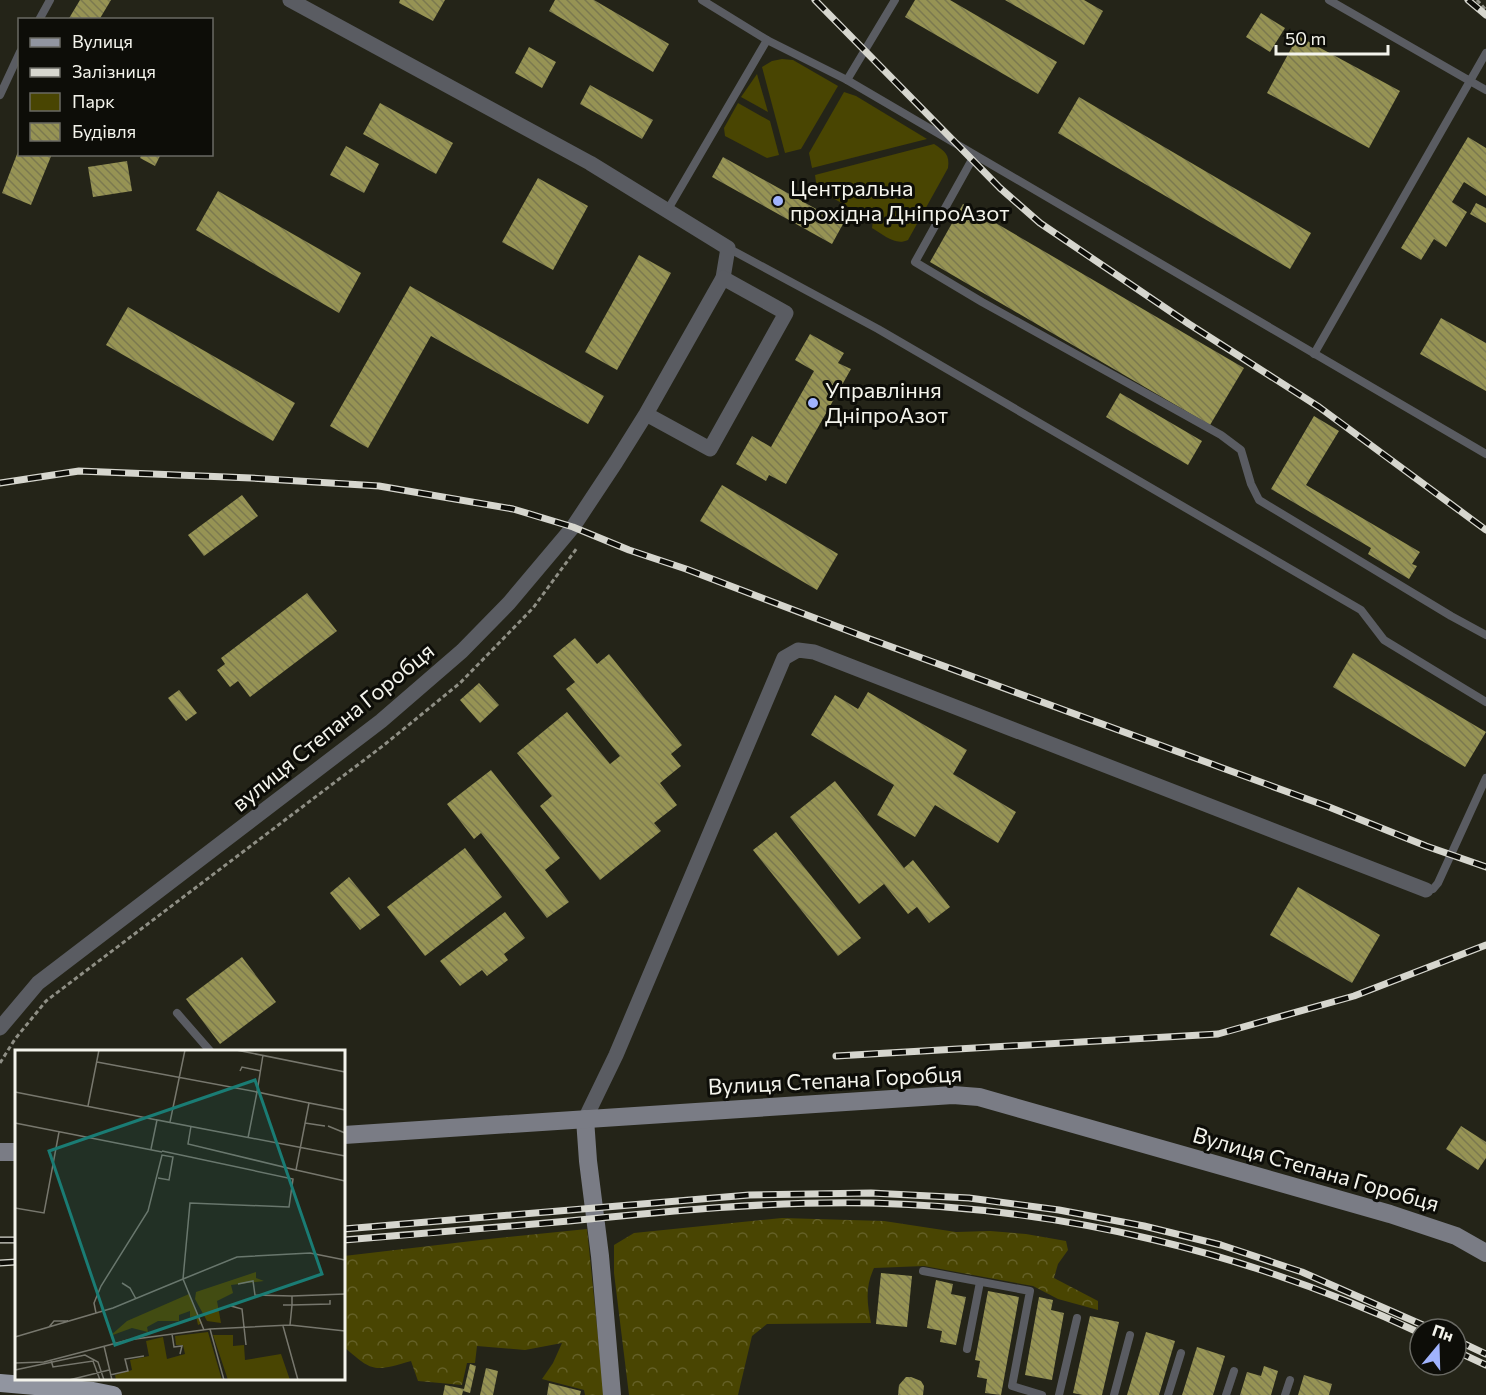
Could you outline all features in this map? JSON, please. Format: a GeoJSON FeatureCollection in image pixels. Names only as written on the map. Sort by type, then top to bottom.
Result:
{"type":"FeatureCollection","features":[{"type":"Feature","properties":{"kind":"main road"},"geometry":{"type":"LineString","coordinates":[[0,1383],[113,1395]]}},
{"type":"Feature","properties":{"kind":"street"},"geometry":{"type":"LineString","coordinates":[[290,0],[590,164],[728,248],[723,278],[786,313],[710,449],[646,414]]}},
{"type":"Feature","properties":{"kind":"street","name":"вулиця Степана Горобця"},"geometry":{"type":"LineString","coordinates":[[0,1028],[38,983],[381,721],[462,651],[509,603],[573,527],[646,414],[723,278]]}},
{"type":"Feature","properties":{"kind":"street"},"geometry":{"type":"LineString","coordinates":[[612,1395],[585,1119],[616,1055],[784,658],[798,650],[814,652],[1426,890]]}},
{"type":"Feature","properties":{"kind":"street","name":"Вулиця Степана Горобця"},"geometry":{"type":"LineString","coordinates":[[345,1135],[952,1095],[979,1097],[1390,1214],[1456,1236],[1486,1253]]}},
{"type":"Feature","properties":{"kind":"lane"},"geometry":{"type":"LineString","coordinates":[[40,18],[50,0]]}},
{"type":"Feature","properties":{"kind":"lane"},"geometry":{"type":"LineString","coordinates":[[702,0],[767,40],[847,80],[1486,454]]}},
{"type":"Feature","properties":{"kind":"lane"},"geometry":{"type":"LineString","coordinates":[[847,80],[895,0]]}},
{"type":"Feature","properties":{"kind":"lane"},"geometry":{"type":"LineString","coordinates":[[1329,0],[1486,90]]}},
{"type":"Feature","properties":{"kind":"lane"},"geometry":{"type":"LineString","coordinates":[[667,211],[767,40]]}},
{"type":"Feature","properties":{"kind":"lane"},"geometry":{"type":"LineString","coordinates":[[1314,354],[1486,53]]}},
{"type":"Feature","properties":{"kind":"lane"},"geometry":{"type":"LineString","coordinates":[[0,95],[18,56]]}},
{"type":"Feature","properties":{"kind":"lane"},"geometry":{"type":"LineString","coordinates":[[974,156],[915,262],[982,302],[1221,435],[1241,450],[1251,484],[1259,500],[1486,635]]}},
{"type":"Feature","properties":{"kind":"lane"},"geometry":{"type":"LineString","coordinates":[[728,248],[869,324],[1361,609],[1383,640],[1486,702]]}},
{"type":"Feature","properties":{"kind":"lane"},"geometry":{"type":"LineString","coordinates":[[1426,890],[1433,889],[1438,882],[1486,778]]}},
{"type":"Feature","properties":{"kind":"lane"},"geometry":{"type":"LineString","coordinates":[[177,1013],[209,1050]]}},
{"type":"Feature","properties":{"kind":"lane"},"geometry":{"type":"LineString","coordinates":[[923,1271],[1030,1291],[1012,1386],[1042,1395]]}},
{"type":"Feature","properties":{"kind":"lane"},"geometry":{"type":"LineString","coordinates":[[967,1349],[980,1282]]}},
{"type":"Feature","properties":{"kind":"lane"},"geometry":{"type":"LineString","coordinates":[[1059,1395],[1077,1318]]}},
{"type":"Feature","properties":{"kind":"lane"},"geometry":{"type":"LineString","coordinates":[[1114,1395],[1130,1335]]}},
{"type":"Feature","properties":{"kind":"lane"},"geometry":{"type":"LineString","coordinates":[[1167,1395],[1181,1353]]}},
{"type":"Feature","properties":{"kind":"lane"},"geometry":{"type":"LineString","coordinates":[[1226,1395],[1234,1371]]}},
{"type":"Feature","properties":{"kind":"lane"},"geometry":{"type":"LineString","coordinates":[[1285,1395],[1290,1380]]}},
{"type":"Feature","properties":{"kind":"path"},"geometry":{"type":"LineString","coordinates":[[1477,0],[1486,10]]}},
{"type":"Feature","properties":{"kind":"green space"},"geometry":{"type":"Polygon","coordinates":[[[793,60],[838,86],[801,149],[785,153],[762,67],[772,61],[793,60]]]}},
{"type":"Feature","properties":{"kind":"green space"},"geometry":{"type":"Polygon","coordinates":[[[757,74],[768,112],[741,97],[757,74]]]}},
{"type":"Feature","properties":{"kind":"green space"},"geometry":{"type":"Polygon","coordinates":[[[844,92],[856,96],[927,139],[812,168],[809,153],[844,92]]]}},
{"type":"Feature","properties":{"kind":"green space"},"geometry":{"type":"Polygon","coordinates":[[[738,103],[770,121],[779,155],[767,158],[725,136],[724,128],[738,103]]]}},
{"type":"Feature","properties":{"kind":"green space"},"geometry":{"type":"Polygon","coordinates":[[[934,144],[946,154],[948,168],[908,240],[899,242],[885,236],[872,228],[873,221],[817,189],[815,175],[934,144]]]}},
{"type":"Feature","properties":{"kind":"green space"},"geometry":{"type":"Polygon","coordinates":[[[782,1218],[884,1221],[956,1232],[990,1231],[1066,1241],[1068,1250],[1058,1264],[1054,1278],[1098,1301],[1098,1310],[1058,1299],[1033,1286],[924,1266],[874,1268],[869,1282],[868,1295],[871,1323],[767,1324],[752,1336],[738,1395],[629,1395],[614,1273],[614,1245],[634,1233],[782,1218]]]}},
{"type":"Feature","properties":{"kind":"green space"},"geometry":{"type":"Polygon","coordinates":[[[587,1229],[604,1395],[585,1395],[584,1390],[542,1379],[553,1363],[562,1343],[525,1350],[477,1346],[475,1363],[467,1363],[462,1385],[418,1381],[411,1361],[389,1367],[374,1368],[345,1348],[345,1256],[587,1229]]]}},
{"type":"Feature","properties":{"kind":"building"},"geometry":{"type":"Polygon","coordinates":[[[80,0],[111,0],[100,18],[69,18],[80,0]]]}},
{"type":"Feature","properties":{"kind":"building"},"geometry":{"type":"Polygon","coordinates":[[[400,0],[445,0],[433,21],[399,3],[400,0]]]}},
{"type":"Feature","properties":{"kind":"building"},"geometry":{"type":"Polygon","coordinates":[[[555,0],[594,0],[669,44],[653,72],[549,11],[555,0]]]}},
{"type":"Feature","properties":{"kind":"building"},"geometry":{"type":"Polygon","coordinates":[[[915,0],[950,0],[1057,62],[1038,94],[905,17],[915,0]]]}},
{"type":"Feature","properties":{"kind":"building"},"geometry":{"type":"Polygon","coordinates":[[[1005,0],[1084,0],[1103,11],[1084,45],[1005,0]]]}},
{"type":"Feature","properties":{"kind":"building"},"geometry":{"type":"Polygon","coordinates":[[[1261,13],[1285,28],[1270,52],[1246,37],[1261,13]]]}},
{"type":"Feature","properties":{"kind":"building"},"geometry":{"type":"Polygon","coordinates":[[[1298,36],[1400,91],[1369,148],[1267,93],[1298,36]]]}},
{"type":"Feature","properties":{"kind":"building"},"geometry":{"type":"Polygon","coordinates":[[[529,47],[556,62],[542,88],[515,73],[529,47]]]}},
{"type":"Feature","properties":{"kind":"building"},"geometry":{"type":"Polygon","coordinates":[[[590,85],[653,120],[642,139],[580,104],[590,85]]]}},
{"type":"Feature","properties":{"kind":"building"},"geometry":{"type":"Polygon","coordinates":[[[1079,97],[1311,233],[1290,269],[1058,133],[1079,97]]]}},
{"type":"Feature","properties":{"kind":"building"},"geometry":{"type":"Polygon","coordinates":[[[380,103],[453,143],[436,174],[363,134],[380,103]]]}},
{"type":"Feature","properties":{"kind":"building"},"geometry":{"type":"Polygon","coordinates":[[[1468,137],[1486,148],[1486,196],[1464,182],[1452,202],[1467,212],[1446,247],[1434,239],[1421,260],[1401,248],[1468,137]]]}},
{"type":"Feature","properties":{"kind":"building"},"geometry":{"type":"Polygon","coordinates":[[[346,146],[379,164],[364,193],[330,175],[346,146]]]}},
{"type":"Feature","properties":{"kind":"building"},"geometry":{"type":"Polygon","coordinates":[[[18,152],[18,156],[51,156],[31,205],[2,193],[18,152]]]}},
{"type":"Feature","properties":{"kind":"building"},"geometry":{"type":"Polygon","coordinates":[[[141,156],[160,156],[155,166],[140,158],[141,156]]]}},
{"type":"Feature","properties":{"kind":"building","name":"Центральна прохідна ДніпроАзот"},"geometry":{"type":"Polygon","coordinates":[[[723,157],[843,224],[832,244],[712,177],[723,157]]]}},
{"type":"Feature","properties":{"kind":"building"},"geometry":{"type":"Polygon","coordinates":[[[127,161],[132,191],[93,197],[88,167],[127,161]]]}},
{"type":"Feature","properties":{"kind":"building"},"geometry":{"type":"Polygon","coordinates":[[[538,178],[588,206],[553,270],[502,242],[538,178]]]}},
{"type":"Feature","properties":{"kind":"building"},"geometry":{"type":"Polygon","coordinates":[[[218,191],[361,273],[339,313],[196,230],[218,191]]]}},
{"type":"Feature","properties":{"kind":"building"},"geometry":{"type":"Polygon","coordinates":[[[1476,203],[1486,208],[1486,223],[1470,214],[1476,203]]]}},
{"type":"Feature","properties":{"kind":"building"},"geometry":{"type":"Polygon","coordinates":[[[963,204],[1244,368],[1210,425],[930,262],[963,204]]]}},
{"type":"Feature","properties":{"kind":"building"},"geometry":{"type":"Polygon","coordinates":[[[639,255],[671,273],[617,370],[585,352],[639,255]]]}},
{"type":"Feature","properties":{"kind":"building"},"geometry":{"type":"Polygon","coordinates":[[[410,286],[604,396],[588,424],[431,336],[368,448],[330,426],[410,286]]]}},
{"type":"Feature","properties":{"kind":"building"},"geometry":{"type":"Polygon","coordinates":[[[128,307],[295,403],[273,441],[106,345],[128,307]]]}},
{"type":"Feature","properties":{"kind":"building"},"geometry":{"type":"Polygon","coordinates":[[[1441,318],[1486,343],[1486,391],[1420,354],[1441,318]]]}},
{"type":"Feature","properties":{"kind":"building","name":"Управління ДніпроАзот"},"geometry":{"type":"Polygon","coordinates":[[[810,334],[844,353],[838,363],[851,369],[786,484],[769,475],[766,481],[736,464],[752,436],[771,447],[814,371],[795,360],[810,334]]]}},
{"type":"Feature","properties":{"kind":"building"},"geometry":{"type":"Polygon","coordinates":[[[1120,393],[1202,441],[1188,465],[1106,417],[1120,393]]]}},
{"type":"Feature","properties":{"kind":"building"},"geometry":{"type":"Polygon","coordinates":[[[1314,416],[1339,431],[1306,485],[1420,552],[1412,564],[1417,566],[1409,579],[1368,554],[1371,548],[1271,489],[1314,416]]]}},
{"type":"Feature","properties":{"kind":"building"},"geometry":{"type":"Polygon","coordinates":[[[722,485],[838,554],[817,590],[700,521],[722,485]]]}},
{"type":"Feature","properties":{"kind":"building"},"geometry":{"type":"Polygon","coordinates":[[[242,495],[258,516],[204,556],[188,535],[242,495]]]}},
{"type":"Feature","properties":{"kind":"building"},"geometry":{"type":"Polygon","coordinates":[[[307,593],[337,631],[250,697],[238,681],[230,687],[217,670],[225,664],[221,658],[307,593]]]}},
{"type":"Feature","properties":{"kind":"building"},"geometry":{"type":"Polygon","coordinates":[[[575,638],[597,664],[609,654],[682,745],[671,754],[681,766],[660,783],[677,805],[654,823],[661,831],[600,880],[540,806],[552,796],[517,753],[567,712],[610,764],[620,756],[566,689],[575,682],[553,656],[575,638]]]}},
{"type":"Feature","properties":{"kind":"building"},"geometry":{"type":"Polygon","coordinates":[[[1353,653],[1486,732],[1465,767],[1333,687],[1353,653]]]}},
{"type":"Feature","properties":{"kind":"building"},"geometry":{"type":"Polygon","coordinates":[[[479,683],[499,705],[480,723],[460,700],[479,683]]]}},
{"type":"Feature","properties":{"kind":"building"},"geometry":{"type":"Polygon","coordinates":[[[179,690],[197,713],[186,721],[168,698],[179,690]]]}},
{"type":"Feature","properties":{"kind":"building"},"geometry":{"type":"Polygon","coordinates":[[[868,692],[967,750],[953,774],[1016,812],[998,843],[935,805],[915,837],[877,815],[894,785],[811,735],[835,695],[858,709],[868,692]]]}},
{"type":"Feature","properties":{"kind":"building"},"geometry":{"type":"Polygon","coordinates":[[[491,770],[560,858],[545,870],[569,902],[547,918],[481,833],[474,839],[447,804],[491,770]]]}},
{"type":"Feature","properties":{"kind":"building"},"geometry":{"type":"Polygon","coordinates":[[[835,781],[904,868],[913,860],[950,907],[929,923],[917,907],[908,914],[884,884],[859,904],[790,817],[835,781]]]}},
{"type":"Feature","properties":{"kind":"building"},"geometry":{"type":"Polygon","coordinates":[[[776,832],[861,938],[838,956],[753,850],[776,832]]]}},
{"type":"Feature","properties":{"kind":"building"},"geometry":{"type":"Polygon","coordinates":[[[465,848],[502,897],[425,956],[387,907],[465,848]]]}},
{"type":"Feature","properties":{"kind":"building"},"geometry":{"type":"Polygon","coordinates":[[[349,877],[380,915],[360,930],[330,893],[349,877]]]}},
{"type":"Feature","properties":{"kind":"building"},"geometry":{"type":"Polygon","coordinates":[[[1298,887],[1380,935],[1352,983],[1270,935],[1298,887]]]}},
{"type":"Feature","properties":{"kind":"building"},"geometry":{"type":"Polygon","coordinates":[[[505,912],[525,938],[504,954],[508,960],[487,976],[482,970],[460,986],[440,961],[505,912]]]}},
{"type":"Feature","properties":{"kind":"building"},"geometry":{"type":"Polygon","coordinates":[[[242,957],[276,1002],[220,1044],[186,999],[242,957]]]}},
{"type":"Feature","properties":{"kind":"building"},"geometry":{"type":"Polygon","coordinates":[[[1461,1126],[1486,1142],[1486,1158],[1478,1170],[1446,1149],[1461,1126]]]}},
{"type":"Feature","properties":{"kind":"building"},"geometry":{"type":"Polygon","coordinates":[[[881,1273],[912,1276],[907,1327],[876,1324],[881,1273]]]}},
{"type":"Feature","properties":{"kind":"building"},"geometry":{"type":"Polygon","coordinates":[[[936,1280],[953,1284],[951,1294],[966,1297],[956,1345],[940,1342],[942,1331],[927,1328],[936,1280]]]}},
{"type":"Feature","properties":{"kind":"building"},"geometry":{"type":"Polygon","coordinates":[[[988,1291],[1019,1297],[1001,1395],[985,1393],[987,1379],[977,1377],[980,1361],[975,1360],[988,1291]]]}},
{"type":"Feature","properties":{"kind":"building"},"geometry":{"type":"Polygon","coordinates":[[[1039,1297],[1053,1300],[1051,1310],[1064,1313],[1052,1380],[1025,1375],[1039,1297]]]}},
{"type":"Feature","properties":{"kind":"building"},"geometry":{"type":"Polygon","coordinates":[[[1090,1316],[1119,1322],[1102,1395],[1073,1393],[1090,1316]]]}},
{"type":"Feature","properties":{"kind":"building"},"geometry":{"type":"Polygon","coordinates":[[[1146,1332],[1175,1341],[1159,1395],[1127,1395],[1146,1332]]]}},
{"type":"Feature","properties":{"kind":"building"},"geometry":{"type":"Polygon","coordinates":[[[1197,1347],[1225,1356],[1213,1395],[1182,1395],[1197,1347]]]}},
{"type":"Feature","properties":{"kind":"building"},"geometry":{"type":"Polygon","coordinates":[[[470,1364],[476,1366],[470,1393],[463,1391],[462,1395],[443,1395],[445,1385],[464,1389],[470,1364]]]}},
{"type":"Feature","properties":{"kind":"building"},"geometry":{"type":"Polygon","coordinates":[[[1264,1366],[1278,1371],[1271,1395],[1240,1395],[1247,1372],[1261,1376],[1264,1366]]]}},
{"type":"Feature","properties":{"kind":"building"},"geometry":{"type":"Polygon","coordinates":[[[486,1368],[498,1371],[493,1395],[480,1395],[486,1368]]]}},
{"type":"Feature","properties":{"kind":"building"},"geometry":{"type":"Polygon","coordinates":[[[1304,1375],[1332,1384],[1329,1395],[1298,1395],[1304,1375]]]}},
{"type":"Feature","properties":{"kind":"building"},"geometry":{"type":"Polygon","coordinates":[[[906,1377],[921,1381],[924,1386],[923,1395],[898,1395],[899,1385],[906,1377]]]}},
{"type":"Feature","properties":{"kind":"building"},"geometry":{"type":"Polygon","coordinates":[[[549,1383],[581,1391],[580,1395],[547,1395],[549,1383]]]}},
{"type":"Feature","properties":{"kind":"railway"},"geometry":{"type":"LineString","coordinates":[[815,0],[1000,188],[1040,223],[1189,324],[1319,407],[1486,530]]}},
{"type":"Feature","properties":{"kind":"railway"},"geometry":{"type":"LineString","coordinates":[[1468,0],[1486,15]]}},
{"type":"Feature","properties":{"kind":"railway"},"geometry":{"type":"LineString","coordinates":[[0,483],[79,471],[251,478],[379,486],[513,509],[573,527],[629,550],[686,569],[1486,867]]}},
{"type":"Feature","properties":{"kind":"railway"},"geometry":{"type":"LineString","coordinates":[[836,1056],[1218,1034],[1354,996],[1486,945]]}},
{"type":"Feature","properties":{"kind":"railway"},"geometry":{"type":"LineString","coordinates":[[345,1229],[749,1195],[871,1193],[969,1198],[1059,1210],[1144,1226],[1221,1245],[1302,1272],[1408,1318]]}},
{"type":"Feature","properties":{"kind":"railway"},"geometry":{"type":"LineString","coordinates":[[345,1240],[758,1205],[872,1203],[943,1207],[1014,1214],[1084,1225],[1153,1240],[1289,1279],[1355,1304],[1408,1328]]}},
{"type":"Feature","properties":{"kind":"railway"},"geometry":{"type":"LineString","coordinates":[[0,1240],[15,1240]]}},
{"type":"Feature","properties":{"kind":"railway"},"geometry":{"type":"LineString","coordinates":[[0,1263],[15,1262]]}},
{"type":"Feature","properties":{"kind":"railway"},"geometry":{"type":"LineString","coordinates":[[1468,1346],[1486,1354]]}},
{"type":"Feature","properties":{"kind":"railway"},"geometry":{"type":"LineString","coordinates":[[1468,1357],[1486,1365]]}},
{"type":"Feature","properties":{"kind":"place","name":"Центральна прохідна ДніпроАзот"},"geometry":{"type":"Point","coordinates":[778,201]}},
{"type":"Feature","properties":{"kind":"place","name":"Управління ДніпроАзот"},"geometry":{"type":"Point","coordinates":[813,403]}}]}
